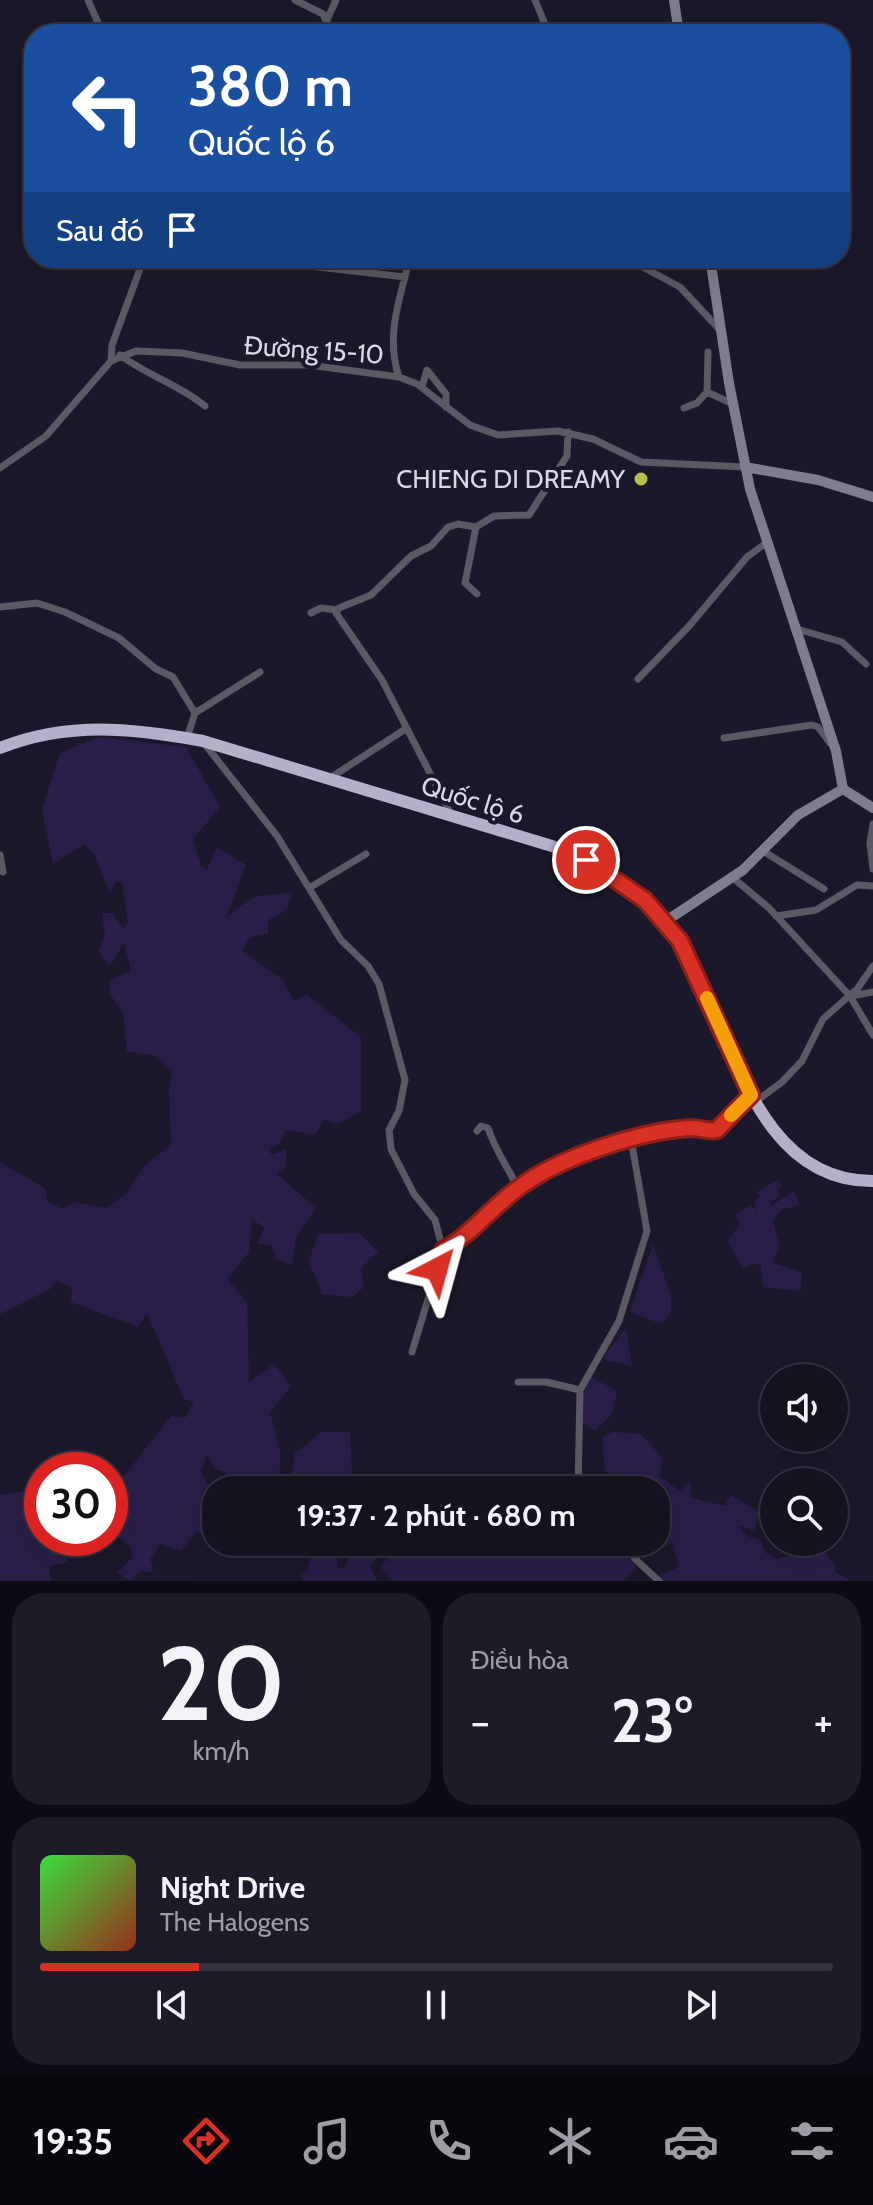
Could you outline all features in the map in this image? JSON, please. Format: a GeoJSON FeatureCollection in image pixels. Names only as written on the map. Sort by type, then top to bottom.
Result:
{"type":"FeatureCollection","features":[{"type":"Feature","properties":{"kind":"highway","name":"Quốc lộ 6"},"geometry":{"type":"LineString","coordinates":[[1,745],[80,728],[203,741],[552,846],[586,860],[627,885],[666,921],[689,958],[753,1098],[777,1133],[810,1162],[838,1177],[873,1181]]}},
{"type":"Feature","properties":{"kind":"street"},"geometry":{"type":"LineString","coordinates":[[88,0],[99,24]]}},
{"type":"Feature","properties":{"kind":"street"},"geometry":{"type":"LineString","coordinates":[[295,0],[323,14],[328,24]]}},
{"type":"Feature","properties":{"kind":"street"},"geometry":{"type":"LineString","coordinates":[[327,20],[336,0]]}},
{"type":"Feature","properties":{"kind":"street"},"geometry":{"type":"LineString","coordinates":[[535,0],[545,24]]}},
{"type":"Feature","properties":{"kind":"street"},"geometry":{"type":"LineString","coordinates":[[675,1],[678,24]]}},
{"type":"Feature","properties":{"kind":"street"},"geometry":{"type":"LineString","coordinates":[[111,361],[112,345],[140,268]]}},
{"type":"Feature","properties":{"kind":"street"},"geometry":{"type":"LineString","coordinates":[[327,268],[405,277]]}},
{"type":"Feature","properties":{"kind":"street"},"geometry":{"type":"LineString","coordinates":[[399,377],[392,347],[407,268]]}},
{"type":"Feature","properties":{"kind":"street"},"geometry":{"type":"LineString","coordinates":[[645,268],[680,287],[721,331]]}},
{"type":"Feature","properties":{"kind":"street"},"geometry":{"type":"LineString","coordinates":[[712,268],[745,467],[766,543],[836,751],[843,789],[873,808]]}},
{"type":"Feature","properties":{"kind":"street","name":"Đường 15-10"},"geometry":{"type":"LineString","coordinates":[[0,468],[25,453],[54,429],[111,361],[136,351],[166,351],[240,365],[309,365],[399,377],[422,387],[470,425],[498,435],[547,430],[568,432],[598,441],[641,462],[745,467]]}},
{"type":"Feature","properties":{"kind":"street"},"geometry":{"type":"LineString","coordinates":[[684,408],[697,403],[707,392],[708,352]]}},
{"type":"Feature","properties":{"kind":"street"},"geometry":{"type":"LineString","coordinates":[[120,355],[145,373],[189,393],[205,406]]}},
{"type":"Feature","properties":{"kind":"street"},"geometry":{"type":"LineString","coordinates":[[422,387],[427,370],[446,394],[446,407]]}},
{"type":"Feature","properties":{"kind":"street"},"geometry":{"type":"LineString","coordinates":[[707,392],[733,404]]}},
{"type":"Feature","properties":{"kind":"street"},"geometry":{"type":"LineString","coordinates":[[311,613],[321,608],[337,610],[371,595],[411,556],[434,543],[448,527],[458,524],[476,527],[494,516],[529,515],[567,456],[568,432]]}},
{"type":"Feature","properties":{"kind":"street"},"geometry":{"type":"LineString","coordinates":[[745,467],[801,476],[873,497]]}},
{"type":"Feature","properties":{"kind":"street"},"geometry":{"type":"LineString","coordinates":[[476,527],[465,583],[477,594]]}},
{"type":"Feature","properties":{"kind":"street"},"geometry":{"type":"LineString","coordinates":[[638,679],[690,625],[747,557],[766,543]]}},
{"type":"Feature","properties":{"kind":"street"},"geometry":{"type":"LineString","coordinates":[[0,607],[37,603],[65,612],[127,642],[156,669],[173,677],[195,713]]}},
{"type":"Feature","properties":{"kind":"street"},"geometry":{"type":"LineString","coordinates":[[337,610],[338,620],[375,667],[453,818]]}},
{"type":"Feature","properties":{"kind":"street"},"geometry":{"type":"LineString","coordinates":[[797,629],[842,642],[866,664]]}},
{"type":"Feature","properties":{"kind":"street"},"geometry":{"type":"LineString","coordinates":[[187,738],[195,713],[260,672]]}},
{"type":"Feature","properties":{"kind":"street"},"geometry":{"type":"LineString","coordinates":[[724,738],[743,732],[812,725],[821,729],[836,751]]}},
{"type":"Feature","properties":{"kind":"street"},"geometry":{"type":"LineString","coordinates":[[330,778],[407,728]]}},
{"type":"Feature","properties":{"kind":"street"},"geometry":{"type":"LineString","coordinates":[[203,741],[277,836],[341,940],[368,966],[379,984],[405,1080],[399,1111],[389,1130],[391,1149],[396,1164],[438,1225],[443,1250],[412,1352]]}},
{"type":"Feature","properties":{"kind":"street"},"geometry":{"type":"LineString","coordinates":[[666,921],[732,877],[798,815],[843,789]]}},
{"type":"Feature","properties":{"kind":"street"},"geometry":{"type":"LineString","coordinates":[[873,824],[870,843],[873,869]]}},
{"type":"Feature","properties":{"kind":"street"},"geometry":{"type":"LineString","coordinates":[[763,851],[824,889]]}},
{"type":"Feature","properties":{"kind":"street"},"geometry":{"type":"LineString","coordinates":[[309,888],[366,854]]}},
{"type":"Feature","properties":{"kind":"street"},"geometry":{"type":"LineString","coordinates":[[0,855],[3,872]]}},
{"type":"Feature","properties":{"kind":"street"},"geometry":{"type":"LineString","coordinates":[[732,877],[776,916],[850,996],[873,1035]]}},
{"type":"Feature","properties":{"kind":"street"},"geometry":{"type":"LineString","coordinates":[[776,916],[816,910],[857,885],[873,886]]}},
{"type":"Feature","properties":{"kind":"street"},"geometry":{"type":"LineString","coordinates":[[443,1250],[461,1239],[518,1188],[565,1161],[631,1139],[690,1128],[717,1130],[753,1098],[782,1082],[802,1061],[823,1019],[850,996],[873,966]]}},
{"type":"Feature","properties":{"kind":"street"},"geometry":{"type":"LineString","coordinates":[[850,996],[873,992]]}},
{"type":"Feature","properties":{"kind":"street"},"geometry":{"type":"LineString","coordinates":[[477,1131],[481,1126],[488,1128],[495,1151],[504,1160],[518,1188]]}},
{"type":"Feature","properties":{"kind":"street"},"geometry":{"type":"LineString","coordinates":[[578,1476],[580,1390],[619,1321],[647,1231],[631,1139]]}},
{"type":"Feature","properties":{"kind":"street"},"geometry":{"type":"LineString","coordinates":[[518,1382],[546,1382],[580,1390]]}},
{"type":"Feature","properties":{"kind":"street"},"geometry":{"type":"LineString","coordinates":[[633,1556],[659,1581]]}},
{"type":"Feature","properties":{"kind":"shaded area"},"geometry":{"type":"Polygon","coordinates":[[[99,737],[186,747],[220,807],[193,839],[201,866],[207,869],[217,847],[246,865],[227,916],[254,897],[292,892],[287,910],[268,920],[268,934],[250,937],[242,950],[283,980],[294,1001],[307,995],[361,1037],[361,1111],[339,1124],[324,1120],[315,1135],[286,1130],[279,1144],[270,1147],[271,1155],[286,1150],[286,1167],[277,1174],[316,1208],[296,1237],[292,1265],[276,1259],[271,1245],[257,1243],[265,1228],[252,1219],[249,1252],[227,1279],[247,1302],[249,1382],[274,1364],[291,1386],[270,1413],[278,1443],[278,1476],[226,1476],[226,1472],[215,1469],[207,1455],[201,1472],[202,1534],[197,1532],[181,1551],[160,1544],[150,1559],[153,1572],[141,1571],[130,1581],[117,1572],[133,1557],[128,1544],[128,1471],[171,1416],[185,1418],[194,1402],[184,1399],[147,1313],[138,1327],[71,1302],[72,1288],[57,1281],[50,1289],[0,1314],[0,1162],[46,1189],[47,1202],[63,1209],[74,1202],[106,1208],[128,1192],[145,1165],[171,1145],[169,1089],[172,1071],[154,1055],[127,1052],[123,1013],[109,992],[111,979],[131,971],[124,942],[110,966],[99,952],[105,934],[102,913],[113,913],[123,929],[128,922],[122,883],[116,881],[110,894],[95,856],[84,844],[53,864],[42,809],[60,753],[99,737]]]}},
{"type":"Feature","properties":{"kind":"shaded area"},"geometry":{"type":"Polygon","coordinates":[[[778,1180],[782,1185],[777,1191],[780,1195],[770,1200],[771,1206],[794,1191],[800,1205],[782,1209],[773,1220],[779,1245],[773,1263],[802,1272],[801,1291],[763,1287],[761,1266],[757,1263],[743,1268],[727,1241],[740,1224],[735,1214],[751,1205],[757,1212],[754,1204],[760,1195],[757,1192],[778,1180]]]}},
{"type":"Feature","properties":{"kind":"shaded area"},"geometry":{"type":"Polygon","coordinates":[[[359,1233],[378,1252],[361,1268],[364,1287],[352,1297],[322,1294],[309,1261],[318,1234],[359,1233]]]}},
{"type":"Feature","properties":{"kind":"shaded area"},"geometry":{"type":"Polygon","coordinates":[[[653,1244],[671,1296],[671,1314],[662,1324],[630,1312],[653,1244]]]}},
{"type":"Feature","properties":{"kind":"shaded area"},"geometry":{"type":"Polygon","coordinates":[[[626,1328],[632,1366],[605,1360],[604,1356],[626,1328]]]}},
{"type":"Feature","properties":{"kind":"shaded area"},"geometry":{"type":"Polygon","coordinates":[[[591,1377],[617,1391],[612,1414],[595,1431],[580,1421],[582,1397],[591,1377]]]}},
{"type":"Feature","properties":{"kind":"shaded area"},"geometry":{"type":"Polygon","coordinates":[[[322,1432],[350,1432],[352,1472],[350,1476],[289,1476],[295,1453],[322,1432]]]}},
{"type":"Feature","properties":{"kind":"shaded area"},"geometry":{"type":"Polygon","coordinates":[[[613,1432],[641,1434],[663,1459],[659,1476],[610,1476],[605,1471],[602,1437],[613,1432]]]}},
{"type":"Feature","properties":{"kind":"shaded area"},"geometry":{"type":"Polygon","coordinates":[[[690,1481],[691,1498],[725,1506],[730,1495],[759,1511],[755,1530],[739,1526],[747,1536],[760,1540],[760,1556],[776,1559],[828,1556],[835,1565],[835,1572],[851,1581],[662,1581],[657,1576],[679,1567],[672,1542],[670,1484],[680,1491],[690,1481]]]}},
{"type":"Feature","properties":{"kind":"shaded area"},"geometry":{"type":"Polygon","coordinates":[[[22,1491],[24,1493],[24,1556],[65,1556],[68,1562],[49,1566],[51,1581],[0,1581],[0,1495],[22,1491]]]}},
{"type":"Feature","properties":{"kind":"shaded area"},"geometry":{"type":"Polygon","coordinates":[[[311,1556],[339,1556],[337,1569],[345,1567],[349,1556],[376,1556],[370,1565],[377,1581],[304,1581],[300,1574],[307,1571],[311,1556]]]}},
{"type":"Feature","properties":{"kind":"shaded area"},"geometry":{"type":"Polygon","coordinates":[[[388,1556],[629,1556],[636,1568],[622,1581],[394,1581],[381,1568],[388,1556]]]}},
{"type":"Feature","properties":{"kind":"slow traffic"},"geometry":{"type":"LineString","coordinates":[[707,998],[751,1095],[731,1115]]}},
{"type":"Feature","properties":{"kind":"place","name":"CHIENG DI DREAMY"},"geometry":{"type":"Point","coordinates":[641,479]}},
{"type":"Feature","properties":{"kind":"route"},"geometry":{"type":"LineString","coordinates":[[437,1269],[443,1250],[461,1239],[510,1194],[554,1166],[648,1135],[690,1128],[717,1130],[751,1095],[689,958],[666,921],[627,885],[586,860]]}}]}
